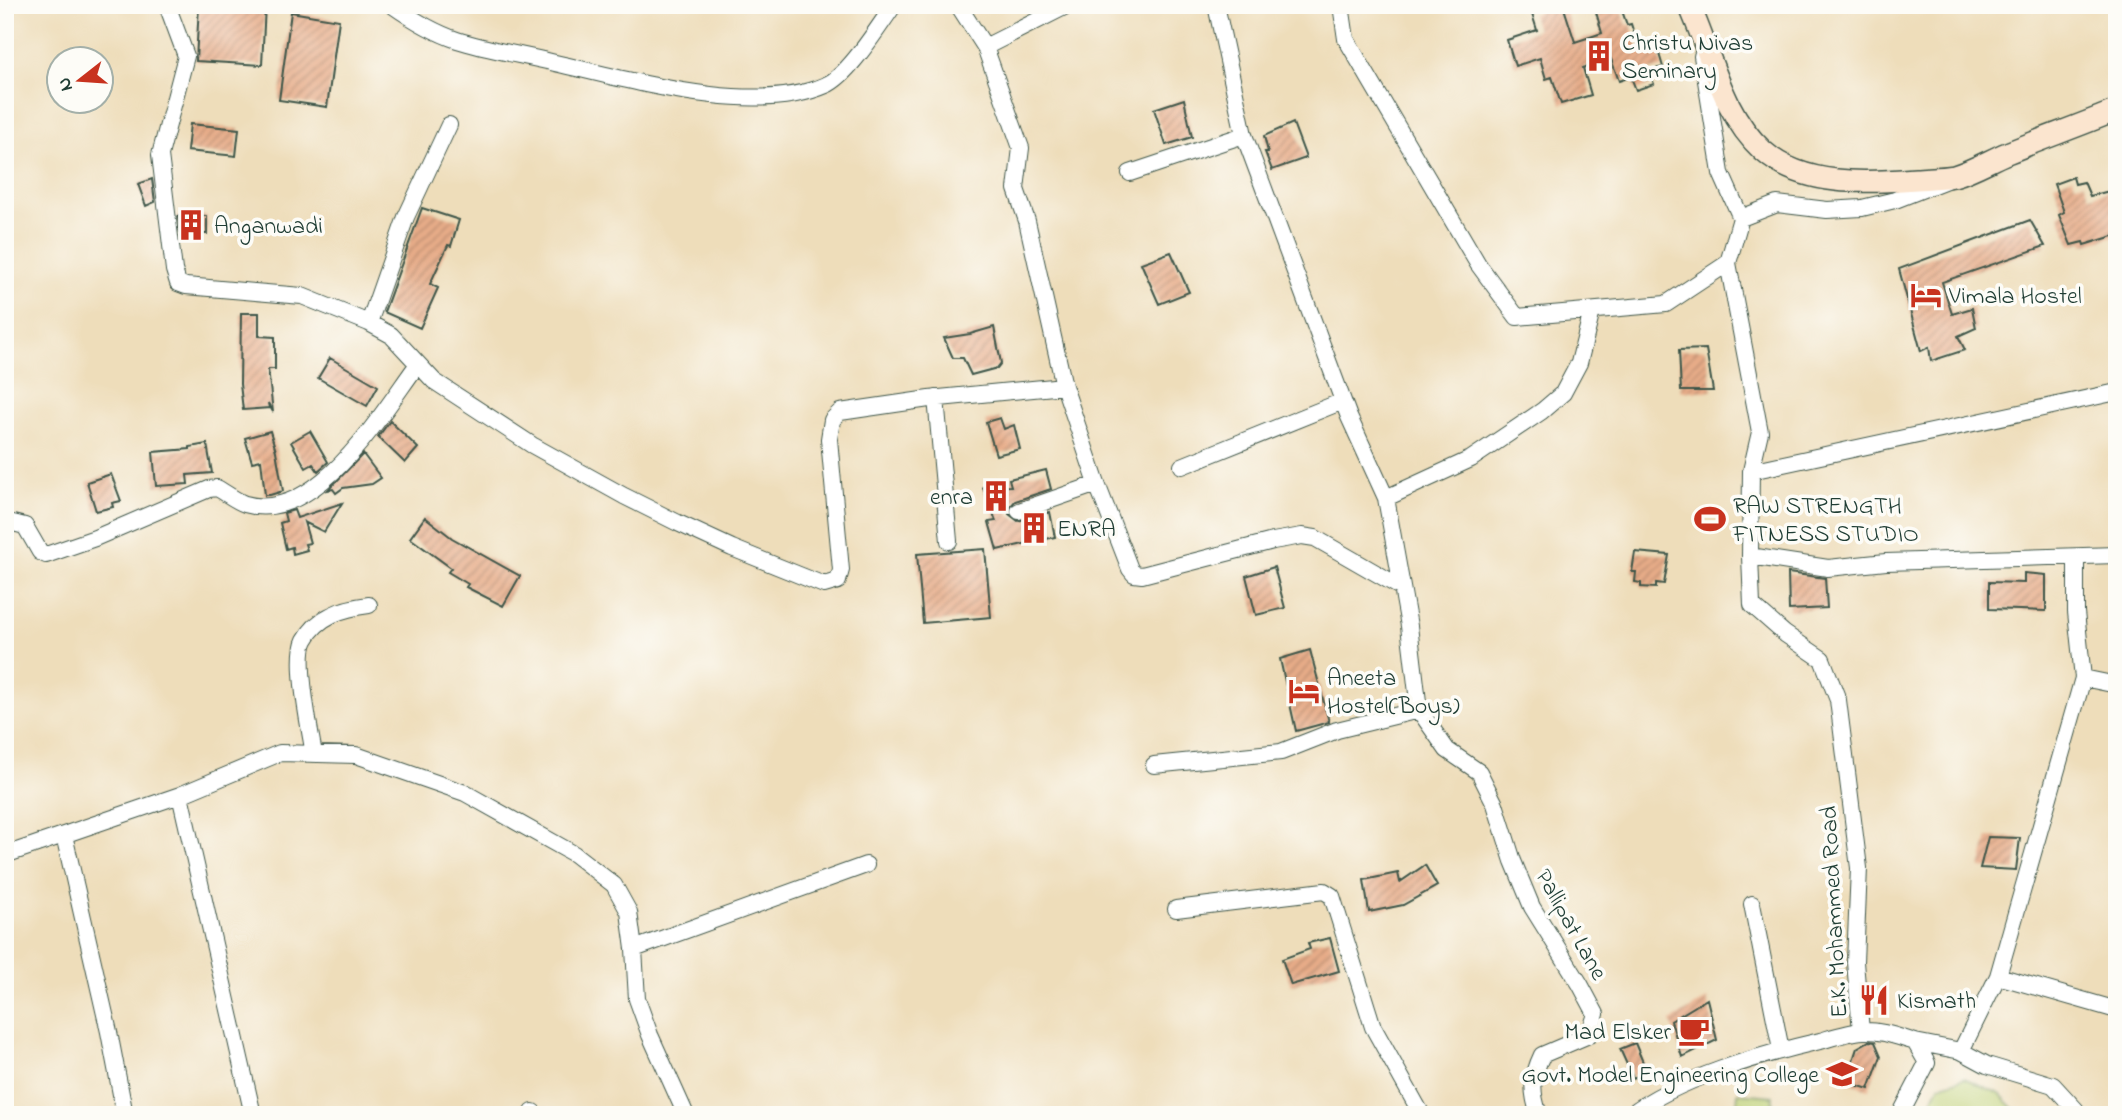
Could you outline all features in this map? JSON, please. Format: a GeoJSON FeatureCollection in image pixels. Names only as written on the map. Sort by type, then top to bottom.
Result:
{"type":"FeatureCollection","features":[{"type":"Feature","properties":{"kind":"main road"},"geometry":{"type":"LineString","coordinates":[[1692,12],[1715,75],[1736,118],[1763,151],[1780,163],[1802,172],[1832,179],[1864,181],[1954,176],[2117,110]]}},
{"type":"Feature","properties":{"kind":"street"},"geometry":{"type":"LineString","coordinates":[[167,5],[187,56],[160,155],[174,270],[178,282],[302,296],[369,323],[391,335],[435,381],[532,445],[593,480],[732,548],[824,585],[838,581],[841,570],[830,439],[832,420],[841,412],[936,398],[1064,386]]}},
{"type":"Feature","properties":{"kind":"street"},"geometry":{"type":"LineString","coordinates":[[392,5],[417,23],[457,40],[670,90],[773,98],[804,94],[830,84],[843,73],[894,5]]}},
{"type":"Feature","properties":{"kind":"street"},"geometry":{"type":"LineString","coordinates":[[958,5],[985,47],[1021,148],[1016,188],[1027,221],[1064,386],[1097,484],[1130,569],[1134,574],[1142,575],[1273,541],[1303,536],[1315,538],[1402,588]]}},
{"type":"Feature","properties":{"kind":"street"},"geometry":{"type":"LineString","coordinates":[[985,47],[1068,5]]}},
{"type":"Feature","properties":{"kind":"street"},"geometry":{"type":"LineString","coordinates":[[1154,765],[1281,752],[1337,730],[1419,710],[1386,498],[1343,401],[1244,135],[1216,5]]}},
{"type":"Feature","properties":{"kind":"street"},"geometry":{"type":"LineString","coordinates":[[1341,5],[1346,39],[1478,264],[1517,317],[1667,304],[1728,263]]}},
{"type":"Feature","properties":{"kind":"street"},"geometry":{"type":"LineString","coordinates":[[1692,12],[1721,173],[1741,218],[1777,204],[1827,210],[1862,208],[1895,200],[1954,176]]}},
{"type":"Feature","properties":{"kind":"street"},"geometry":{"type":"LineString","coordinates":[[369,323],[406,217],[449,125]]}},
{"type":"Feature","properties":{"kind":"street"},"geometry":{"type":"LineString","coordinates":[[1130,173],[1244,135]]}},
{"type":"Feature","properties":{"kind":"street","name":"E.K. Mohammed Road"},"geometry":{"type":"LineString","coordinates":[[1741,218],[1728,263],[1760,432],[1751,471],[1749,556],[1752,605],[1784,634],[1822,659],[1839,700],[1859,868],[1855,961],[1861,1031]]}},
{"type":"Feature","properties":{"kind":"street"},"geometry":{"type":"LineString","coordinates":[[1386,498],[1471,459],[1542,411],[1563,393],[1579,363],[1592,311]]}},
{"type":"Feature","properties":{"kind":"street"},"geometry":{"type":"LineString","coordinates":[[5,525],[13,523],[25,526],[40,552],[46,555],[95,538],[209,489],[217,488],[243,504],[280,506],[303,496],[322,483],[366,434],[418,364]]}},
{"type":"Feature","properties":{"kind":"street"},"geometry":{"type":"LineString","coordinates":[[1751,471],[2117,392]]}},
{"type":"Feature","properties":{"kind":"street"},"geometry":{"type":"LineString","coordinates":[[936,398],[949,541]]}},
{"type":"Feature","properties":{"kind":"street"},"geometry":{"type":"LineString","coordinates":[[1182,466],[1343,401]]}},
{"type":"Feature","properties":{"kind":"street"},"geometry":{"type":"LineString","coordinates":[[1019,511],[1097,484]]}},
{"type":"Feature","properties":{"kind":"street"},"geometry":{"type":"LineString","coordinates":[[1749,556],[1828,568],[1886,562],[2117,555]]}},
{"type":"Feature","properties":{"kind":"street"},"geometry":{"type":"LineString","coordinates":[[1961,1051],[1998,976],[2082,678],[2076,612],[2076,558]]}},
{"type":"Feature","properties":{"kind":"street"},"geometry":{"type":"LineString","coordinates":[[313,754],[302,676],[303,642],[321,621],[344,608],[369,606]]}},
{"type":"Feature","properties":{"kind":"street"},"geometry":{"type":"LineString","coordinates":[[2082,678],[2117,685]]}},
{"type":"Feature","properties":{"kind":"street","name":"Pallipat Lane"},"geometry":{"type":"LineString","coordinates":[[1419,710],[1447,750],[1479,772],[1495,804],[1513,861],[1532,907],[1580,984],[1595,1014],[1589,1035],[1542,1055],[1534,1072],[1533,1097],[1539,1115]]}},
{"type":"Feature","properties":{"kind":"street"},"geometry":{"type":"LineString","coordinates":[[5,847],[8,854],[64,835],[180,795],[280,753],[356,755],[465,793],[574,854],[614,885],[629,912],[637,999],[686,1115]]}},
{"type":"Feature","properties":{"kind":"street"},"geometry":{"type":"LineString","coordinates":[[180,795],[253,1115]]}},
{"type":"Feature","properties":{"kind":"street"},"geometry":{"type":"LineString","coordinates":[[64,835],[125,1115]]}},
{"type":"Feature","properties":{"kind":"street"},"geometry":{"type":"LineString","coordinates":[[634,949],[866,865]]}},
{"type":"Feature","properties":{"kind":"street"},"geometry":{"type":"LineString","coordinates":[[1176,909],[1324,891],[1332,896],[1373,1027],[1422,1115]]}},
{"type":"Feature","properties":{"kind":"street"},"geometry":{"type":"LineString","coordinates":[[1752,904],[1781,1050]]}},
{"type":"Feature","properties":{"kind":"street"},"geometry":{"type":"LineString","coordinates":[[1998,976],[2117,1010]]}},
{"type":"Feature","properties":{"kind":"street"},"geometry":{"type":"LineString","coordinates":[[1630,1115],[1650,1100],[1717,1072],[1781,1050],[1861,1031],[1881,1032],[1961,1051],[1987,1065],[2053,1085],[2076,1110],[2076,1115]]}},
{"type":"Feature","properties":{"kind":"street"},"geometry":{"type":"LineString","coordinates":[[1900,1115],[1927,1063],[1915,1042]]}},
{"type":"Feature","properties":{"kind":"green space"},"geometry":{"type":"Polygon","coordinates":[[[1964,1078],[2000,1094],[2020,1115],[1925,1115],[1939,1086],[1964,1078]]]}},
{"type":"Feature","properties":{"kind":"green space"},"geometry":{"type":"Polygon","coordinates":[[[1738,1093],[1773,1096],[1772,1115],[1736,1113],[1738,1093]]]}},
{"type":"Feature","properties":{"kind":"building"},"geometry":{"type":"Polygon","coordinates":[[[199,5],[265,5],[262,65],[196,61],[199,5]]]}},
{"type":"Feature","properties":{"kind":"building","name":"Christu Nivas Seminary"},"geometry":{"type":"Polygon","coordinates":[[[1563,5],[1575,42],[1602,33],[1594,5],[1620,5],[1627,25],[1631,24],[1640,52],[1657,47],[1663,67],[1649,71],[1654,84],[1636,90],[1631,77],[1619,81],[1611,59],[1583,68],[1591,95],[1561,104],[1552,77],[1546,79],[1540,58],[1515,66],[1507,40],[1537,30],[1532,14],[1563,5]]]}},
{"type":"Feature","properties":{"kind":"building"},"geometry":{"type":"Polygon","coordinates":[[[291,12],[339,20],[327,107],[279,100],[291,12]]]}},
{"type":"Feature","properties":{"kind":"building"},"geometry":{"type":"Polygon","coordinates":[[[1184,99],[1192,137],[1166,145],[1154,109],[1184,99]]]}},
{"type":"Feature","properties":{"kind":"building"},"geometry":{"type":"Polygon","coordinates":[[[1293,123],[1306,158],[1272,170],[1265,152],[1268,152],[1264,136],[1293,123]]]}},
{"type":"Feature","properties":{"kind":"building"},"geometry":{"type":"Polygon","coordinates":[[[190,124],[239,129],[236,156],[187,151],[190,124]]]}},
{"type":"Feature","properties":{"kind":"building"},"geometry":{"type":"Polygon","coordinates":[[[2073,177],[2075,184],[2084,182],[2090,196],[2117,189],[2117,235],[2084,245],[2083,242],[2071,245],[2059,215],[2064,212],[2054,184],[2073,177]]]}},
{"type":"Feature","properties":{"kind":"building","name":"Anganwadi"},"geometry":{"type":"Polygon","coordinates":[[[152,179],[155,202],[146,206],[138,184],[152,179]]]}},
{"type":"Feature","properties":{"kind":"building"},"geometry":{"type":"Polygon","coordinates":[[[422,208],[459,220],[451,246],[448,245],[430,284],[438,288],[420,328],[384,312],[422,208]]]}},
{"type":"Feature","properties":{"kind":"building","name":"Anganwadi"},"geometry":{"type":"Polygon","coordinates":[[[178,216],[207,216],[207,234],[180,233],[178,216]]]}},
{"type":"Feature","properties":{"kind":"building","name":"Vimala Hostel"},"geometry":{"type":"Polygon","coordinates":[[[2030,220],[2045,246],[1942,282],[1952,314],[1972,308],[1976,328],[1958,336],[1965,350],[1931,361],[1929,347],[1921,351],[1899,269],[2030,220]]]}},
{"type":"Feature","properties":{"kind":"building"},"geometry":{"type":"Polygon","coordinates":[[[1171,252],[1189,292],[1159,304],[1141,263],[1171,252]]]}},
{"type":"Feature","properties":{"kind":"building"},"geometry":{"type":"Polygon","coordinates":[[[241,313],[259,313],[259,336],[275,337],[275,369],[268,369],[273,412],[268,403],[269,408],[243,410],[240,384],[241,313]]]}},
{"type":"Feature","properties":{"kind":"building"},"geometry":{"type":"Polygon","coordinates":[[[994,327],[1001,363],[997,368],[971,375],[963,358],[953,358],[944,338],[994,327]]]}},
{"type":"Feature","properties":{"kind":"building"},"geometry":{"type":"Polygon","coordinates":[[[1706,349],[1713,391],[1681,391],[1679,350],[1706,349]]]}},
{"type":"Feature","properties":{"kind":"building"},"geometry":{"type":"Polygon","coordinates":[[[330,358],[378,386],[367,406],[318,378],[330,358]]]}},
{"type":"Feature","properties":{"kind":"building"},"geometry":{"type":"Polygon","coordinates":[[[1000,418],[1004,429],[1014,425],[1020,449],[996,455],[986,422],[1000,418]]]}},
{"type":"Feature","properties":{"kind":"building"},"geometry":{"type":"Polygon","coordinates":[[[390,421],[418,448],[405,463],[378,437],[390,421]]]}},
{"type":"Feature","properties":{"kind":"building"},"geometry":{"type":"Polygon","coordinates":[[[270,431],[283,491],[265,495],[261,460],[252,462],[245,438],[270,431]]]}},
{"type":"Feature","properties":{"kind":"building"},"geometry":{"type":"Polygon","coordinates":[[[310,431],[328,462],[318,471],[313,464],[306,468],[291,442],[310,431]]]}},
{"type":"Feature","properties":{"kind":"building"},"geometry":{"type":"Polygon","coordinates":[[[207,444],[212,473],[187,475],[188,484],[156,486],[153,452],[190,449],[207,444]]]}},
{"type":"Feature","properties":{"kind":"building"},"geometry":{"type":"Polygon","coordinates":[[[363,454],[381,478],[372,484],[343,488],[336,493],[333,489],[328,490],[363,454]]]}},
{"type":"Feature","properties":{"kind":"building"},"geometry":{"type":"Polygon","coordinates":[[[1046,470],[1051,489],[1015,501],[1009,508],[1009,514],[1018,521],[1050,512],[1055,537],[997,550],[989,522],[996,521],[983,487],[1011,486],[1009,479],[1046,470]]]}},
{"type":"Feature","properties":{"kind":"building"},"geometry":{"type":"Polygon","coordinates":[[[111,474],[121,501],[112,503],[113,507],[96,511],[87,482],[111,474]]]}},
{"type":"Feature","properties":{"kind":"building"},"geometry":{"type":"Polygon","coordinates":[[[342,503],[324,532],[304,522],[310,543],[305,544],[307,550],[293,554],[292,547],[286,549],[280,523],[286,521],[284,513],[294,510],[297,518],[342,503]]]}},
{"type":"Feature","properties":{"kind":"building"},"geometry":{"type":"Polygon","coordinates":[[[425,517],[452,538],[520,576],[503,606],[466,587],[468,584],[448,572],[451,568],[410,538],[425,517]]]}},
{"type":"Feature","properties":{"kind":"building"},"geometry":{"type":"Polygon","coordinates":[[[985,549],[991,617],[923,623],[917,554],[985,549]]]}},
{"type":"Feature","properties":{"kind":"building"},"geometry":{"type":"Polygon","coordinates":[[[1635,552],[1669,555],[1664,584],[1656,583],[1656,588],[1641,587],[1641,583],[1635,582],[1636,572],[1632,572],[1635,552]]]}},
{"type":"Feature","properties":{"kind":"building"},"geometry":{"type":"Polygon","coordinates":[[[1274,567],[1285,608],[1256,615],[1246,576],[1274,567]]]}},
{"type":"Feature","properties":{"kind":"building"},"geometry":{"type":"Polygon","coordinates":[[[1788,573],[1825,578],[1827,608],[1789,610],[1788,573]]]}},
{"type":"Feature","properties":{"kind":"building"},"geometry":{"type":"Polygon","coordinates":[[[2024,573],[2046,575],[2046,611],[1989,609],[1989,582],[2024,583],[2024,573]]]}},
{"type":"Feature","properties":{"kind":"building","name":"Aneeta Hostel(Boys)"},"geometry":{"type":"Polygon","coordinates":[[[1310,650],[1329,722],[1296,731],[1280,659],[1310,650]]]}},
{"type":"Feature","properties":{"kind":"building"},"geometry":{"type":"Polygon","coordinates":[[[1988,837],[2020,838],[2016,870],[1980,868],[1988,837]]]}},
{"type":"Feature","properties":{"kind":"building"},"geometry":{"type":"Polygon","coordinates":[[[1425,865],[1437,886],[1403,905],[1369,912],[1364,880],[1398,873],[1400,882],[1425,865]]]}},
{"type":"Feature","properties":{"kind":"building"},"geometry":{"type":"Polygon","coordinates":[[[1330,938],[1339,971],[1291,985],[1282,959],[1310,949],[1308,943],[1330,938]]]}},
{"type":"Feature","properties":{"kind":"building","name":"Mad Elsker"},"geometry":{"type":"Polygon","coordinates":[[[1707,999],[1717,1040],[1682,1057],[1671,1021],[1707,999]]]}},
{"type":"Feature","properties":{"kind":"building"},"geometry":{"type":"Polygon","coordinates":[[[1869,1041],[1875,1042],[1881,1056],[1869,1089],[1846,1082],[1857,1048],[1869,1041]]]}},
{"type":"Feature","properties":{"kind":"building"},"geometry":{"type":"Polygon","coordinates":[[[1635,1043],[1647,1072],[1633,1078],[1620,1049],[1635,1043]]]}},
{"type":"Feature","properties":{"kind":"place","name":"Christu Nivas Seminary"},"geometry":{"type":"Point","coordinates":[1599,56]}},
{"type":"Feature","properties":{"kind":"place","name":"Anganwadi"},"geometry":{"type":"Point","coordinates":[191,225]}},
{"type":"Feature","properties":{"kind":"place","name":"Vimala Hostel"},"geometry":{"type":"Point","coordinates":[1926,295]}},
{"type":"Feature","properties":{"kind":"place","name":"enra"},"geometry":{"type":"Point","coordinates":[996,496]}},
{"type":"Feature","properties":{"kind":"place","name":"RAW STRENGTH FITNESS STUDIO"},"geometry":{"type":"Point","coordinates":[1710,519]}},
{"type":"Feature","properties":{"kind":"place","name":"ENRA"},"geometry":{"type":"Point","coordinates":[1034,528]}},
{"type":"Feature","properties":{"kind":"place","name":"Aneeta Hostel(Boys)"},"geometry":{"type":"Point","coordinates":[1304,691]}},
{"type":"Feature","properties":{"kind":"place","name":"Kismath"},"geometry":{"type":"Point","coordinates":[1874,1000]}},
{"type":"Feature","properties":{"kind":"place","name":"Mad Elsker"},"geometry":{"type":"Point","coordinates":[1694,1031]}},
{"type":"Feature","properties":{"kind":"place","name":"Govt. Model Engineering College"},"geometry":{"type":"Point","coordinates":[1842,1074]}}]}
